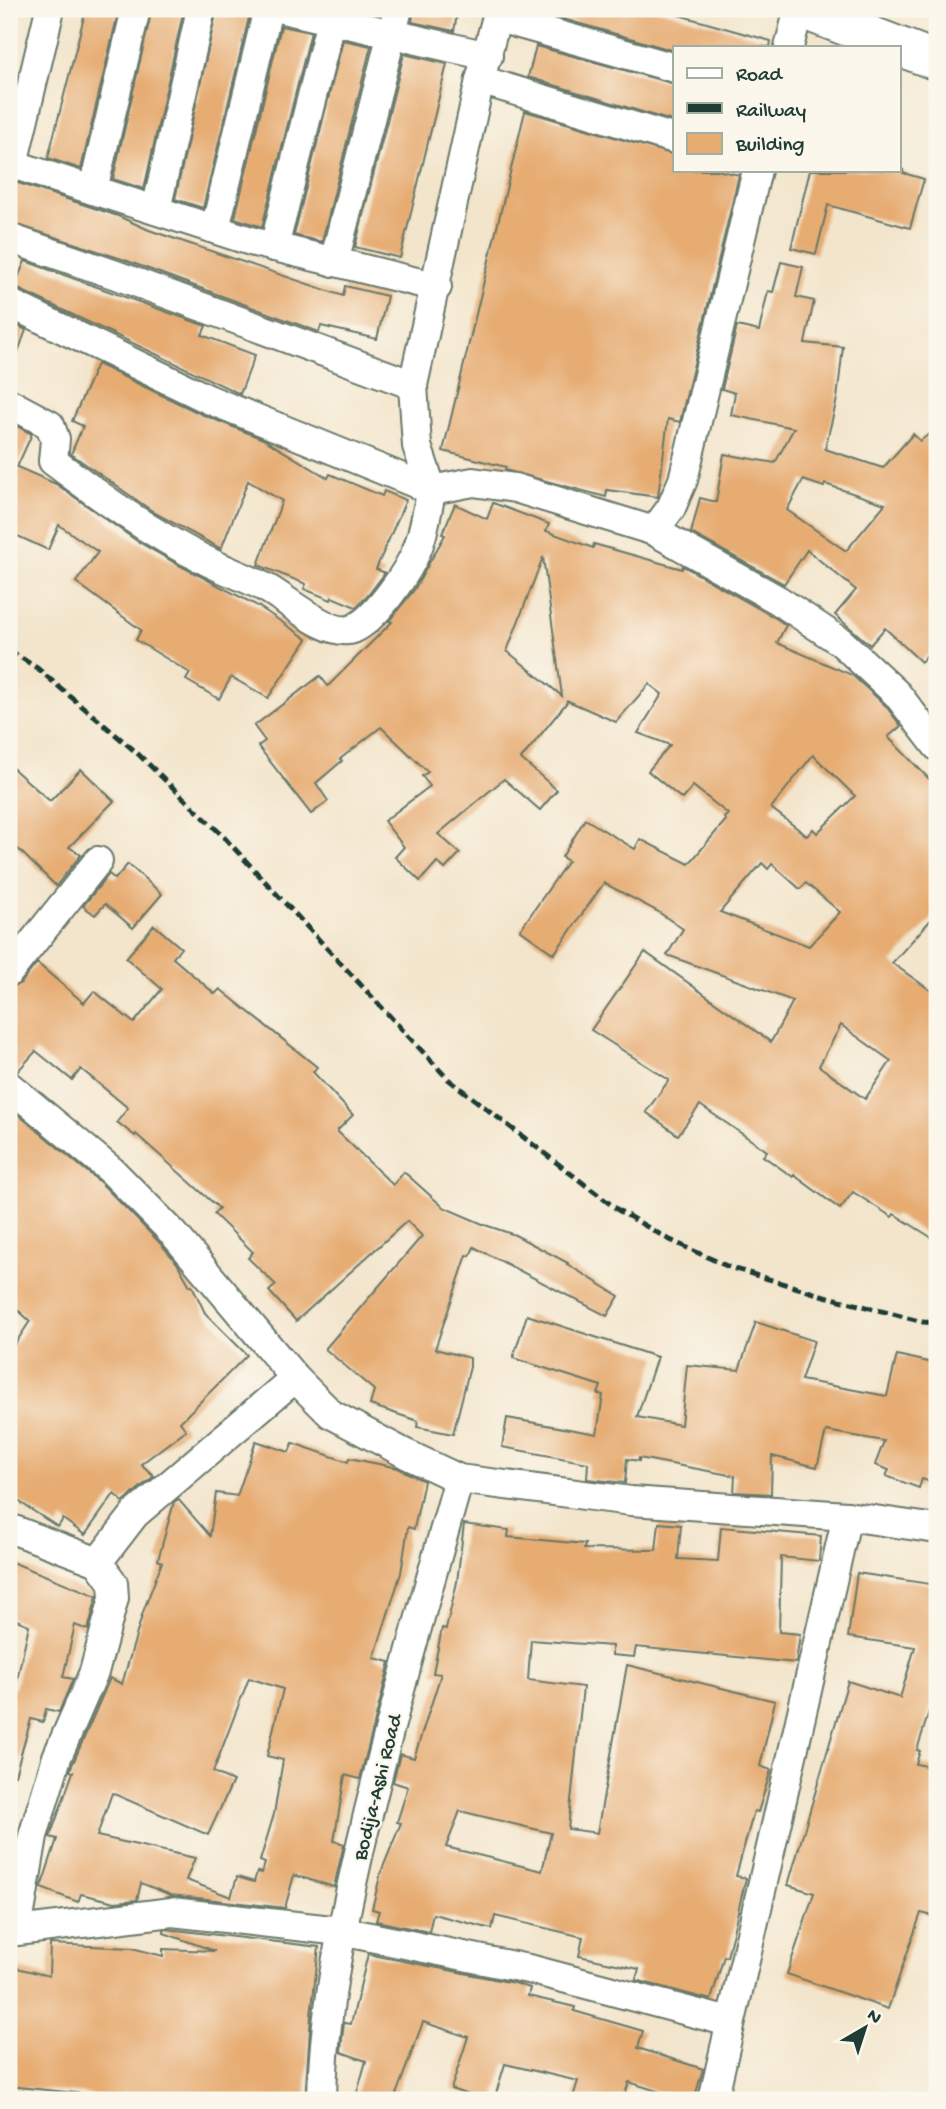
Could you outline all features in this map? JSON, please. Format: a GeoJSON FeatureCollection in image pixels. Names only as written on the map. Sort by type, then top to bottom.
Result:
{"type":"FeatureCollection","features":[{"type":"Feature","properties":{"kind":"street"},"geometry":{"type":"LineString","coordinates":[[50,9],[11,163],[274,247],[437,287]]}},
{"type":"Feature","properties":{"kind":"street"},"geometry":{"type":"LineString","coordinates":[[93,190],[136,9]]}},
{"type":"Feature","properties":{"kind":"street"},"geometry":{"type":"LineString","coordinates":[[156,210],[201,9]]}},
{"type":"Feature","properties":{"kind":"street"},"geometry":{"type":"LineString","coordinates":[[215,229],[268,9]]}},
{"type":"Feature","properties":{"kind":"street"},"geometry":{"type":"LineString","coordinates":[[283,9],[395,21],[484,68],[673,138]]}},
{"type":"Feature","properties":{"kind":"street"},"geometry":{"type":"LineString","coordinates":[[789,46],[800,9],[897,46]]}},
{"type":"Feature","properties":{"kind":"street"},"geometry":{"type":"LineString","coordinates":[[9,402],[50,425],[55,439],[53,461],[125,515],[204,560],[268,589],[320,622],[336,629],[350,630],[370,618],[386,600],[418,547],[432,490],[417,446],[414,385],[498,14],[673,67]]}},
{"type":"Feature","properties":{"kind":"street"},"geometry":{"type":"LineString","coordinates":[[274,247],[333,15]]}},
{"type":"Feature","properties":{"kind":"street"},"geometry":{"type":"LineString","coordinates":[[334,262],[395,21]]}},
{"type":"Feature","properties":{"kind":"street"},"geometry":{"type":"LineString","coordinates":[[900,47],[937,61]]}},
{"type":"Feature","properties":{"kind":"street"},"geometry":{"type":"LineString","coordinates":[[654,531],[671,508],[683,480],[757,172]]}},
{"type":"Feature","properties":{"kind":"street"},"geometry":{"type":"LineString","coordinates":[[9,238],[414,385]]}},
{"type":"Feature","properties":{"kind":"street"},"geometry":{"type":"LineString","coordinates":[[9,303],[208,399],[432,490],[473,482],[515,488],[654,531],[778,600],[841,642],[897,694],[937,746]]}},
{"type":"Feature","properties":{"kind":"street"},"geometry":{"type":"LineString","coordinates":[[9,972],[98,861]]}},
{"type":"Feature","properties":{"kind":"street"},"geometry":{"type":"LineString","coordinates":[[9,1086],[112,1171],[174,1234],[295,1378],[331,1414],[406,1454],[459,1479],[631,1501],[847,1516],[937,1529]]}},
{"type":"Feature","properties":{"kind":"street"},"geometry":{"type":"LineString","coordinates":[[98,1562],[135,1514],[295,1378]]}},
{"type":"Feature","properties":{"kind":"street","name":"Bodija-Ashi Road"},"geometry":{"type":"LineString","coordinates":[[322,2100],[322,2071],[341,1931],[379,1767],[459,1479]]}},
{"type":"Feature","properties":{"kind":"street"},"geometry":{"type":"LineString","coordinates":[[713,2100],[847,1516]]}},
{"type":"Feature","properties":{"kind":"street"},"geometry":{"type":"LineString","coordinates":[[9,1528],[98,1562],[113,1583],[114,1598],[94,1672],[57,1757],[33,1836],[13,1931],[172,1912],[341,1931],[533,1970],[729,2022]]}},
{"type":"Feature","properties":{"kind":"building"},"geometry":{"type":"Polygon","coordinates":[[[86,9],[119,9],[81,169],[48,158],[86,9]]]}},
{"type":"Feature","properties":{"kind":"building"},"geometry":{"type":"Polygon","coordinates":[[[152,9],[184,9],[144,189],[113,179],[152,9]]]}},
{"type":"Feature","properties":{"kind":"building"},"geometry":{"type":"Polygon","coordinates":[[[217,9],[243,14],[244,9],[251,9],[203,208],[175,199],[217,9]]]}},
{"type":"Feature","properties":{"kind":"building"},"geometry":{"type":"Polygon","coordinates":[[[414,9],[458,9],[454,31],[412,22],[414,9]]]}},
{"type":"Feature","properties":{"kind":"building"},"geometry":{"type":"Polygon","coordinates":[[[547,9],[657,9],[771,41],[770,46],[673,46],[673,50],[546,14],[547,9]]]}},
{"type":"Feature","properties":{"kind":"building"},"geometry":{"type":"Polygon","coordinates":[[[281,26],[311,32],[262,227],[235,218],[281,26]]]}},
{"type":"Feature","properties":{"kind":"building"},"geometry":{"type":"Polygon","coordinates":[[[343,40],[371,46],[322,242],[294,235],[343,40]]]}},
{"type":"Feature","properties":{"kind":"building"},"geometry":{"type":"Polygon","coordinates":[[[536,46],[673,83],[673,121],[528,77],[536,46]]]}},
{"type":"Feature","properties":{"kind":"building"},"geometry":{"type":"Polygon","coordinates":[[[404,54],[447,64],[400,258],[355,247],[404,54]]]}},
{"type":"Feature","properties":{"kind":"building"},"geometry":{"type":"Polygon","coordinates":[[[525,111],[673,154],[673,172],[726,172],[739,175],[680,422],[668,419],[658,497],[607,490],[606,497],[443,451],[525,111]]]}},
{"type":"Feature","properties":{"kind":"building"},"geometry":{"type":"Polygon","coordinates":[[[903,170],[903,173],[924,179],[910,228],[828,205],[816,254],[791,248],[810,172],[903,170]]]}},
{"type":"Feature","properties":{"kind":"building"},"geometry":{"type":"Polygon","coordinates":[[[9,180],[343,296],[345,286],[387,296],[377,339],[321,326],[319,332],[122,259],[9,222],[9,180]]]}},
{"type":"Feature","properties":{"kind":"building"},"geometry":{"type":"Polygon","coordinates":[[[25,261],[206,326],[202,335],[255,355],[240,394],[14,287],[25,261]]]}},
{"type":"Feature","properties":{"kind":"building"},"geometry":{"type":"Polygon","coordinates":[[[781,262],[803,267],[796,297],[814,301],[805,343],[843,347],[837,399],[825,449],[883,468],[913,434],[920,441],[937,428],[937,644],[921,662],[885,628],[870,645],[835,615],[856,590],[807,550],[784,584],[691,533],[700,498],[716,502],[724,454],[775,463],[794,428],[731,415],[735,393],[722,389],[737,326],[759,331],[768,291],[773,292],[781,262]],[[803,480],[787,510],[846,551],[885,504],[825,484],[824,487],[803,480]]]}},
{"type":"Feature","properties":{"kind":"building"},"geometry":{"type":"Polygon","coordinates":[[[9,321],[26,330],[11,371],[9,371],[9,321]]]}},
{"type":"Feature","properties":{"kind":"building"},"geometry":{"type":"Polygon","coordinates":[[[97,364],[201,414],[263,439],[328,478],[330,474],[382,496],[384,491],[406,500],[376,569],[385,573],[369,594],[356,607],[304,589],[306,584],[258,565],[282,501],[248,481],[221,549],[155,513],[71,454],[83,426],[72,421],[97,364]]]}},
{"type":"Feature","properties":{"kind":"building"},"geometry":{"type":"Polygon","coordinates":[[[9,422],[32,434],[17,467],[56,484],[137,541],[258,606],[307,639],[268,698],[231,677],[219,699],[186,680],[190,673],[136,640],[141,630],[76,582],[98,552],[59,525],[48,550],[9,532],[9,422]]]}},
{"type":"Feature","properties":{"kind":"building"},"geometry":{"type":"Polygon","coordinates":[[[493,503],[549,524],[546,531],[593,548],[594,544],[682,569],[683,566],[786,625],[777,643],[852,675],[885,705],[901,726],[888,737],[937,787],[937,913],[892,963],[937,995],[937,1241],[853,1192],[840,1209],[763,1156],[767,1151],[700,1105],[678,1135],[646,1112],[669,1080],[591,1030],[645,952],[771,1042],[793,1001],[667,955],[683,929],[657,911],[604,883],[554,954],[520,930],[568,861],[562,857],[585,819],[635,849],[640,839],[689,864],[726,820],[724,818],[728,814],[693,786],[682,799],[648,771],[670,745],[638,733],[662,694],[649,684],[616,722],[566,700],[568,701],[521,759],[557,790],[540,810],[504,779],[438,834],[460,853],[445,869],[437,862],[420,881],[395,857],[404,847],[384,821],[430,786],[422,776],[428,772],[381,727],[340,759],[342,761],[316,783],[328,801],[311,814],[258,746],[265,741],[254,726],[320,676],[328,686],[392,622],[389,621],[414,590],[445,535],[442,534],[455,504],[487,519],[493,503]],[[543,557],[507,651],[562,696],[543,557]],[[813,755],[771,808],[807,836],[813,829],[817,833],[855,796],[813,755]],[[762,863],[720,912],[809,946],[840,912],[806,883],[800,889],[772,864],[768,869],[762,863]],[[841,1025],[819,1066],[865,1099],[891,1061],[841,1025]]]}},
{"type":"Feature","properties":{"kind":"building"},"geometry":{"type":"Polygon","coordinates":[[[9,765],[50,801],[81,769],[114,801],[69,847],[81,855],[56,886],[9,840],[9,765]]]}},
{"type":"Feature","properties":{"kind":"building"},"geometry":{"type":"Polygon","coordinates":[[[128,864],[162,894],[133,928],[105,904],[95,915],[83,906],[109,874],[115,879],[128,864]]]}},
{"type":"Feature","properties":{"kind":"building"},"geometry":{"type":"Polygon","coordinates":[[[154,925],[181,948],[173,958],[215,994],[220,989],[317,1067],[313,1072],[353,1115],[337,1131],[393,1185],[404,1172],[443,1207],[515,1235],[568,1263],[619,1296],[607,1316],[474,1247],[470,1256],[467,1255],[435,1349],[470,1358],[453,1434],[417,1427],[418,1421],[370,1405],[374,1390],[325,1349],[422,1236],[407,1221],[296,1321],[269,1291],[276,1285],[248,1258],[253,1252],[214,1214],[219,1208],[136,1134],[135,1136],[117,1122],[128,1108],[81,1069],[72,1080],[36,1051],[17,1072],[9,1070],[9,988],[21,983],[37,963],[84,1003],[94,991],[134,1023],[162,989],[126,958],[154,925]]]}},
{"type":"Feature","properties":{"kind":"building"},"geometry":{"type":"Polygon","coordinates":[[[9,1107],[101,1183],[162,1245],[177,1263],[190,1286],[192,1285],[205,1313],[247,1355],[180,1422],[186,1430],[141,1464],[154,1476],[123,1502],[114,1494],[85,1535],[63,1519],[58,1527],[9,1495],[9,1353],[30,1321],[9,1302],[9,1107]]]}},
{"type":"Feature","properties":{"kind":"building"},"geometry":{"type":"Polygon","coordinates":[[[527,1315],[657,1357],[637,1417],[681,1425],[687,1365],[739,1370],[756,1322],[814,1341],[801,1380],[887,1396],[897,1355],[937,1364],[937,1484],[922,1479],[919,1488],[886,1476],[889,1470],[875,1465],[884,1441],[826,1431],[817,1467],[772,1456],[771,1494],[734,1492],[735,1476],[639,1458],[639,1461],[627,1459],[625,1483],[587,1479],[588,1463],[502,1447],[507,1418],[597,1434],[603,1395],[598,1394],[601,1386],[513,1358],[527,1315]]]}},
{"type":"Feature","properties":{"kind":"building"},"geometry":{"type":"Polygon","coordinates":[[[256,1441],[289,1452],[293,1443],[348,1462],[349,1458],[398,1468],[424,1481],[414,1529],[408,1527],[401,1573],[374,1658],[390,1662],[360,1779],[345,1775],[334,1841],[344,1844],[334,1887],[294,1875],[285,1908],[171,1895],[141,1883],[137,1900],[115,1902],[81,1894],[78,1902],[41,1888],[57,1839],[50,1837],[73,1772],[70,1771],[110,1678],[122,1684],[143,1612],[162,1562],[158,1560],[174,1502],[178,1499],[210,1536],[216,1493],[237,1496],[256,1441]],[[249,1678],[213,1772],[233,1781],[208,1835],[112,1793],[97,1836],[195,1858],[186,1880],[231,1897],[237,1877],[254,1882],[257,1872],[262,1873],[265,1863],[260,1861],[274,1814],[283,1760],[267,1756],[283,1689],[249,1678]]]}},
{"type":"Feature","properties":{"kind":"building"},"geometry":{"type":"Polygon","coordinates":[[[659,1523],[681,1525],[678,1559],[718,1561],[721,1527],[821,1536],[819,1561],[781,1557],[779,1632],[800,1634],[796,1663],[636,1647],[634,1657],[612,1655],[612,1646],[531,1640],[528,1680],[583,1687],[568,1829],[597,1833],[627,1665],[775,1701],[760,1766],[771,1770],[758,1812],[754,1811],[736,1876],[746,1878],[727,1957],[724,1956],[711,2000],[636,1980],[639,1969],[579,1956],[583,1937],[495,1916],[492,1929],[433,1914],[429,1932],[376,1921],[379,1911],[372,1909],[381,1872],[401,1823],[397,1822],[408,1787],[393,1782],[400,1754],[414,1758],[441,1674],[433,1673],[442,1628],[446,1629],[457,1582],[464,1524],[509,1530],[508,1537],[585,1544],[584,1549],[656,1550],[659,1523]],[[460,1811],[446,1847],[542,1871],[551,1833],[460,1811]]]}},
{"type":"Feature","properties":{"kind":"building"},"geometry":{"type":"Polygon","coordinates":[[[9,1561],[97,1596],[88,1630],[75,1625],[63,1677],[73,1679],[59,1712],[46,1709],[43,1722],[31,1719],[15,1775],[9,1774],[9,1688],[15,1689],[29,1625],[9,1617],[9,1561]]]}},
{"type":"Feature","properties":{"kind":"building"},"geometry":{"type":"Polygon","coordinates":[[[857,1573],[937,1585],[937,1686],[917,1750],[920,1751],[916,1764],[937,1768],[937,1917],[921,1913],[888,2009],[787,1974],[814,1893],[788,1885],[848,1681],[900,1698],[915,1647],[848,1637],[857,1573]]]}},
{"type":"Feature","properties":{"kind":"building"},"geometry":{"type":"Polygon","coordinates":[[[167,1929],[319,1947],[305,2100],[159,2100],[133,2096],[133,2099],[9,2086],[9,1966],[49,1976],[50,1944],[132,1948],[163,1956],[163,1949],[215,1951],[164,1933],[167,1929]]]}},
{"type":"Feature","properties":{"kind":"building"},"geometry":{"type":"Polygon","coordinates":[[[368,1954],[514,1983],[530,1988],[528,1996],[575,2007],[574,2011],[643,2031],[638,2048],[703,2069],[694,2100],[685,2100],[629,2082],[623,2100],[585,2100],[573,2097],[578,2081],[505,2064],[494,2100],[484,2100],[451,2089],[468,2037],[423,2022],[394,2100],[355,2100],[366,2061],[341,2052],[342,2039],[344,2023],[351,2024],[368,1954]]]}},
{"type":"Feature","properties":{"kind":"railway"},"geometry":{"type":"LineString","coordinates":[[9,650],[37,668],[136,752],[221,834],[448,1079],[618,1210],[668,1239],[729,1267],[821,1295],[923,1322],[937,1323]]}}]}
